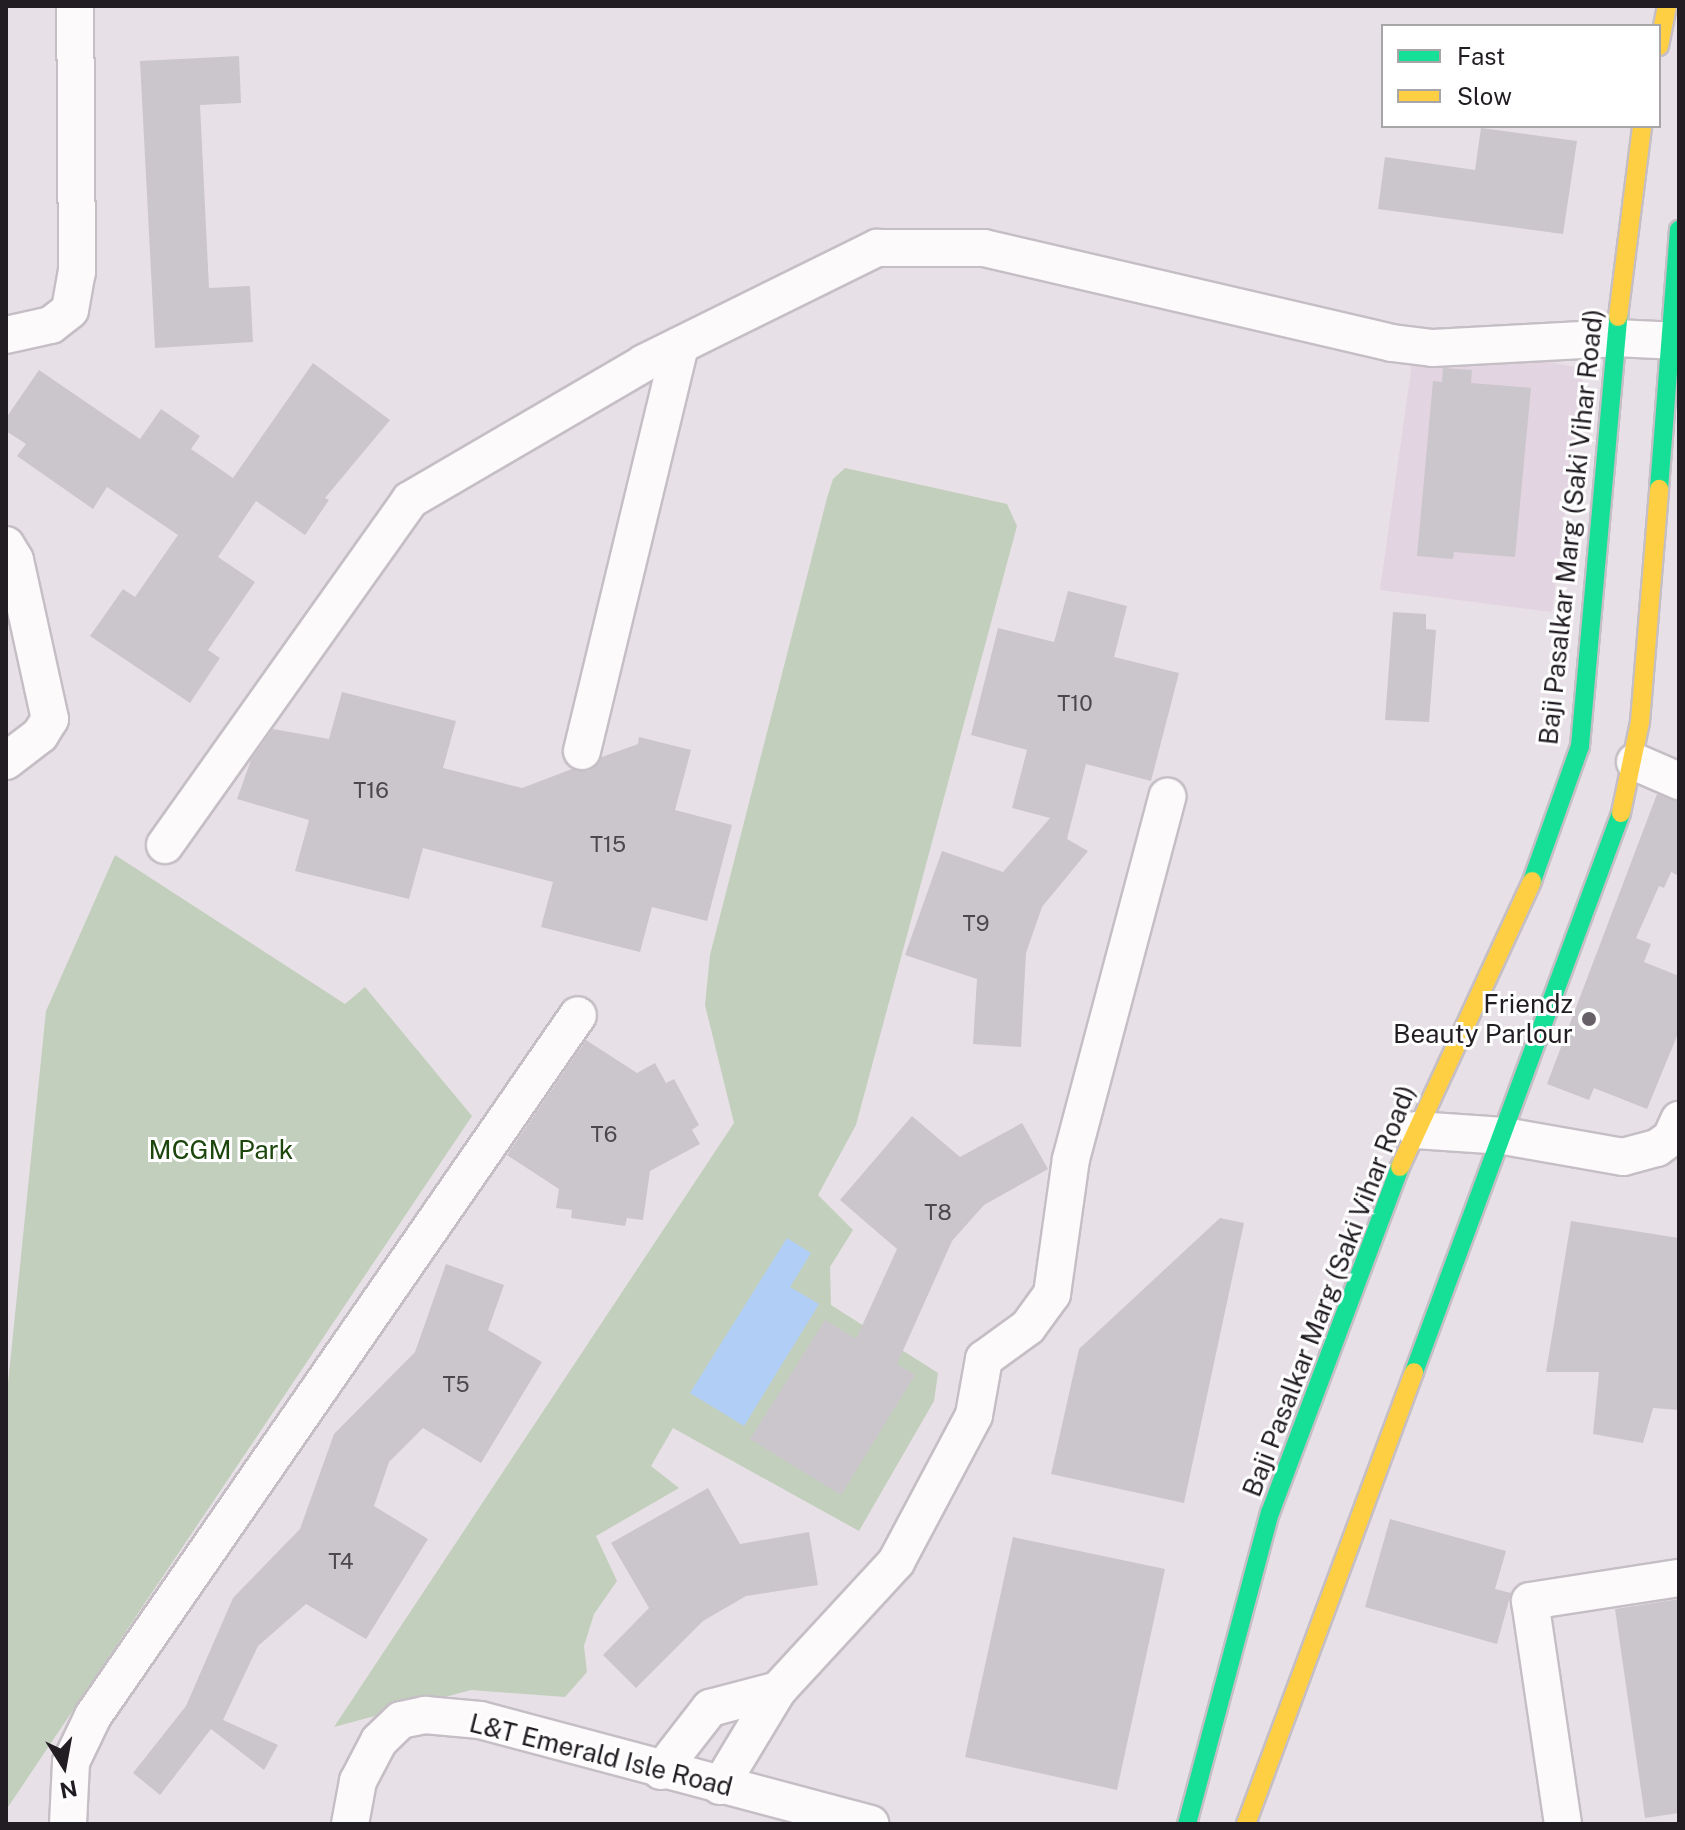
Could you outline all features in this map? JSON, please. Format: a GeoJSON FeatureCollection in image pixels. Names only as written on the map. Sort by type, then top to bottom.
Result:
{"type":"FeatureCollection","features":[{"type":"Feature","properties":{"kind":"main road"},"geometry":{"type":"LineString","coordinates":[[1661,36],[1667,6]]}},
{"type":"Feature","properties":{"kind":"main road","name":"Baji Pasalkar Marg (Saki Vihar Road)"},"geometry":{"type":"LineString","coordinates":[[1187,1824],[1270,1513],[1416,1130],[1547,848],[1580,746],[1615,338],[1642,128]]}},
{"type":"Feature","properties":{"kind":"main road"},"geometry":{"type":"LineString","coordinates":[[1246,1824],[1504,1136],[1635,762],[1675,341],[1679,230]]}},
{"type":"Feature","properties":{"kind":"street"},"geometry":{"type":"LineString","coordinates":[[6,335],[51,325],[70,310],[77,272],[75,6]]}},
{"type":"Feature","properties":{"kind":"street"},"geometry":{"type":"LineString","coordinates":[[165,845],[410,500],[680,346],[877,248],[984,248],[1419,346],[1615,338],[1675,341]]}},
{"type":"Feature","properties":{"kind":"street"},"geometry":{"type":"LineString","coordinates":[[582,751],[680,346]]}},
{"type":"Feature","properties":{"kind":"street"},"geometry":{"type":"LineString","coordinates":[[6,545],[15,560],[50,719],[40,735],[6,761]]}},
{"type":"Feature","properties":{"kind":"street"},"geometry":{"type":"LineString","coordinates":[[1635,762],[1679,781]]}},
{"type":"Feature","properties":{"kind":"street"},"geometry":{"type":"LineString","coordinates":[[720,1786],[778,1690],[896,1562],[974,1415],[984,1359],[1028,1327],[1052,1294],[1071,1159],[1167,797]]}},
{"type":"Feature","properties":{"kind":"street"},"geometry":{"type":"LineString","coordinates":[[68,1824],[71,1762],[93,1716],[578,1015]]}},
{"type":"Feature","properties":{"kind":"street"},"geometry":{"type":"LineString","coordinates":[[1416,1130],[1504,1136],[1623,1157],[1657,1148],[1671,1138],[1679,1120]]}},
{"type":"Feature","properties":{"kind":"street"},"geometry":{"type":"LineString","coordinates":[[1563,1824],[1530,1601],[1679,1578]]}},
{"type":"Feature","properties":{"kind":"street"},"geometry":{"type":"LineString","coordinates":[[661,1771],[710,1708],[778,1690]]}},
{"type":"Feature","properties":{"kind":"street","name":"L&T Emerald Isle Road"},"geometry":{"type":"LineString","coordinates":[[350,1824],[358,1781],[379,1741],[401,1720],[425,1715],[480,1720],[661,1771],[870,1824]]}},
{"type":"Feature","properties":{"kind":"shaded area"},"geometry":{"type":"Polygon","coordinates":[[[1416,335],[1584,369],[1552,612],[1380,590],[1416,335]]]}},
{"type":"Feature","properties":{"kind":"green space"},"geometry":{"type":"Polygon","coordinates":[[[845,468],[1007,504],[1017,526],[856,1125],[818,1195],[853,1230],[830,1267],[831,1305],[938,1373],[934,1401],[859,1531],[673,1428],[651,1466],[679,1488],[596,1536],[617,1581],[594,1614],[584,1646],[587,1672],[565,1697],[471,1690],[334,1727],[734,1123],[705,1005],[710,955],[827,498],[833,479],[845,468]]]}},
{"type":"Feature","properties":{"kind":"green space","name":"MCGM Park"},"geometry":{"type":"Polygon","coordinates":[[[115,855],[345,1004],[365,987],[472,1116],[6,1810],[6,1403],[46,1011],[115,855]]]}},
{"type":"Feature","properties":{"kind":"water"},"geometry":{"type":"Polygon","coordinates":[[[787,1238],[811,1253],[790,1287],[819,1304],[744,1426],[690,1393],[787,1238]]]}},
{"type":"Feature","properties":{"kind":"building"},"geometry":{"type":"Polygon","coordinates":[[[239,56],[241,103],[200,105],[209,288],[250,286],[253,342],[155,348],[140,61],[239,56]]]}},
{"type":"Feature","properties":{"kind":"building"},"geometry":{"type":"Polygon","coordinates":[[[1481,128],[1577,141],[1563,234],[1378,209],[1385,157],[1475,170],[1481,128]]]}},
{"type":"Feature","properties":{"kind":"building"},"geometry":{"type":"Polygon","coordinates":[[[313,363],[390,420],[325,498],[329,500],[305,535],[256,501],[218,557],[255,582],[208,650],[220,658],[190,703],[90,636],[123,589],[135,597],[178,535],[107,487],[93,509],[17,456],[26,444],[6,431],[6,418],[39,370],[140,439],[161,409],[200,436],[191,449],[233,478],[313,363]]]}},
{"type":"Feature","properties":{"kind":"building"},"geometry":{"type":"Polygon","coordinates":[[[1443,368],[1472,370],[1471,383],[1531,388],[1515,557],[1454,552],[1453,559],[1417,556],[1433,381],[1442,382],[1443,368]]]}},
{"type":"Feature","properties":{"kind":"building"},"geometry":{"type":"Polygon","coordinates":[[[1068,591],[1127,606],[1114,657],[1179,673],[1151,781],[1086,764],[1067,839],[1088,851],[1042,907],[1026,953],[1021,1047],[973,1044],[977,979],[905,955],[942,851],[1003,872],[1050,818],[1012,808],[1027,750],[971,735],[998,628],[1054,642],[1068,591]]]}},
{"type":"Feature","properties":{"kind":"building"},"geometry":{"type":"Polygon","coordinates":[[[1393,612],[1426,614],[1426,629],[1436,630],[1429,722],[1385,720],[1393,612]]]}},
{"type":"Feature","properties":{"kind":"building"},"geometry":{"type":"Polygon","coordinates":[[[342,692],[456,721],[443,768],[522,788],[572,769],[589,771],[602,757],[638,744],[639,737],[691,750],[675,810],[732,825],[707,921],[652,907],[640,952],[541,927],[553,882],[423,848],[409,899],[295,871],[309,820],[237,799],[251,760],[273,729],[329,739],[342,692]]]}},
{"type":"Feature","properties":{"kind":"building"},"geometry":{"type":"Polygon","coordinates":[[[1657,794],[1679,802],[1679,876],[1671,872],[1664,888],[1659,886],[1636,938],[1651,944],[1644,962],[1679,976],[1679,1031],[1647,1109],[1594,1088],[1589,1100],[1547,1084],[1657,794]]]}},
{"type":"Feature","properties":{"kind":"building"},"geometry":{"type":"Polygon","coordinates":[[[586,1040],[637,1073],[655,1063],[666,1083],[674,1079],[699,1125],[692,1130],[700,1144],[650,1171],[643,1220],[627,1218],[625,1226],[571,1218],[572,1210],[556,1208],[559,1189],[507,1155],[586,1040]]]}},
{"type":"Feature","properties":{"kind":"building"},"geometry":{"type":"Polygon","coordinates":[[[912,1116],[960,1157],[1022,1123],[1048,1169],[984,1205],[952,1241],[897,1364],[915,1375],[841,1495],[750,1439],[825,1320],[856,1339],[897,1249],[840,1200],[912,1116]]]}},
{"type":"Feature","properties":{"kind":"building"},"geometry":{"type":"Polygon","coordinates":[[[1220,1218],[1244,1223],[1184,1503],[1051,1474],[1079,1349],[1220,1218]]]}},
{"type":"Feature","properties":{"kind":"building"},"geometry":{"type":"Polygon","coordinates":[[[1571,1221],[1679,1238],[1679,1410],[1653,1408],[1643,1443],[1593,1434],[1599,1372],[1546,1372],[1571,1221]]]}},
{"type":"Feature","properties":{"kind":"building"},"geometry":{"type":"Polygon","coordinates":[[[446,1264],[504,1285],[488,1330],[542,1362],[481,1463],[423,1428],[389,1462],[374,1506],[428,1539],[366,1639],[306,1604],[258,1646],[223,1720],[278,1745],[264,1770],[211,1729],[160,1795],[133,1773],[186,1706],[233,1598],[300,1529],[334,1434],[415,1352],[446,1264]]]}},
{"type":"Feature","properties":{"kind":"building"},"geometry":{"type":"Polygon","coordinates":[[[708,1488],[740,1544],[809,1532],[818,1585],[746,1596],[703,1621],[636,1688],[603,1655],[649,1608],[611,1543],[708,1488]]]}},
{"type":"Feature","properties":{"kind":"building"},"geometry":{"type":"Polygon","coordinates":[[[1390,1519],[1506,1551],[1495,1589],[1511,1593],[1497,1644],[1365,1607],[1390,1519]]]}},
{"type":"Feature","properties":{"kind":"building"},"geometry":{"type":"Polygon","coordinates":[[[1013,1537],[1165,1569],[1117,1790],[965,1757],[1013,1537]]]}},
{"type":"Feature","properties":{"kind":"building"},"geometry":{"type":"Polygon","coordinates":[[[1679,1599],[1679,1813],[1645,1818],[1615,1609],[1679,1599]]]}},
{"type":"Feature","properties":{"kind":"traffic: fast"},"geometry":{"type":"LineString","coordinates":[[1659,489],[1679,230]]}},
{"type":"Feature","properties":{"kind":"traffic: fast"},"geometry":{"type":"LineString","coordinates":[[1532,881],[1580,746],[1618,317]]}},
{"type":"Feature","properties":{"kind":"traffic: fast"},"geometry":{"type":"LineString","coordinates":[[1414,1372],[1621,813]]}},
{"type":"Feature","properties":{"kind":"traffic: fast"},"geometry":{"type":"LineString","coordinates":[[1187,1824],[1270,1513],[1400,1167]]}},
{"type":"Feature","properties":{"kind":"traffic: slow"},"geometry":{"type":"LineString","coordinates":[[1661,36],[1667,6]]}},
{"type":"Feature","properties":{"kind":"traffic: slow"},"geometry":{"type":"LineString","coordinates":[[1618,317],[1642,128]]}},
{"type":"Feature","properties":{"kind":"traffic: slow"},"geometry":{"type":"LineString","coordinates":[[1621,813],[1640,722],[1659,489]]}},
{"type":"Feature","properties":{"kind":"traffic: slow"},"geometry":{"type":"LineString","coordinates":[[1400,1167],[1532,881]]}},
{"type":"Feature","properties":{"kind":"traffic: slow"},"geometry":{"type":"LineString","coordinates":[[1246,1824],[1414,1372]]}},
{"type":"Feature","properties":{"kind":"place","name":"Friendz Beauty Parlour"},"geometry":{"type":"Point","coordinates":[1589,1019]}}]}
